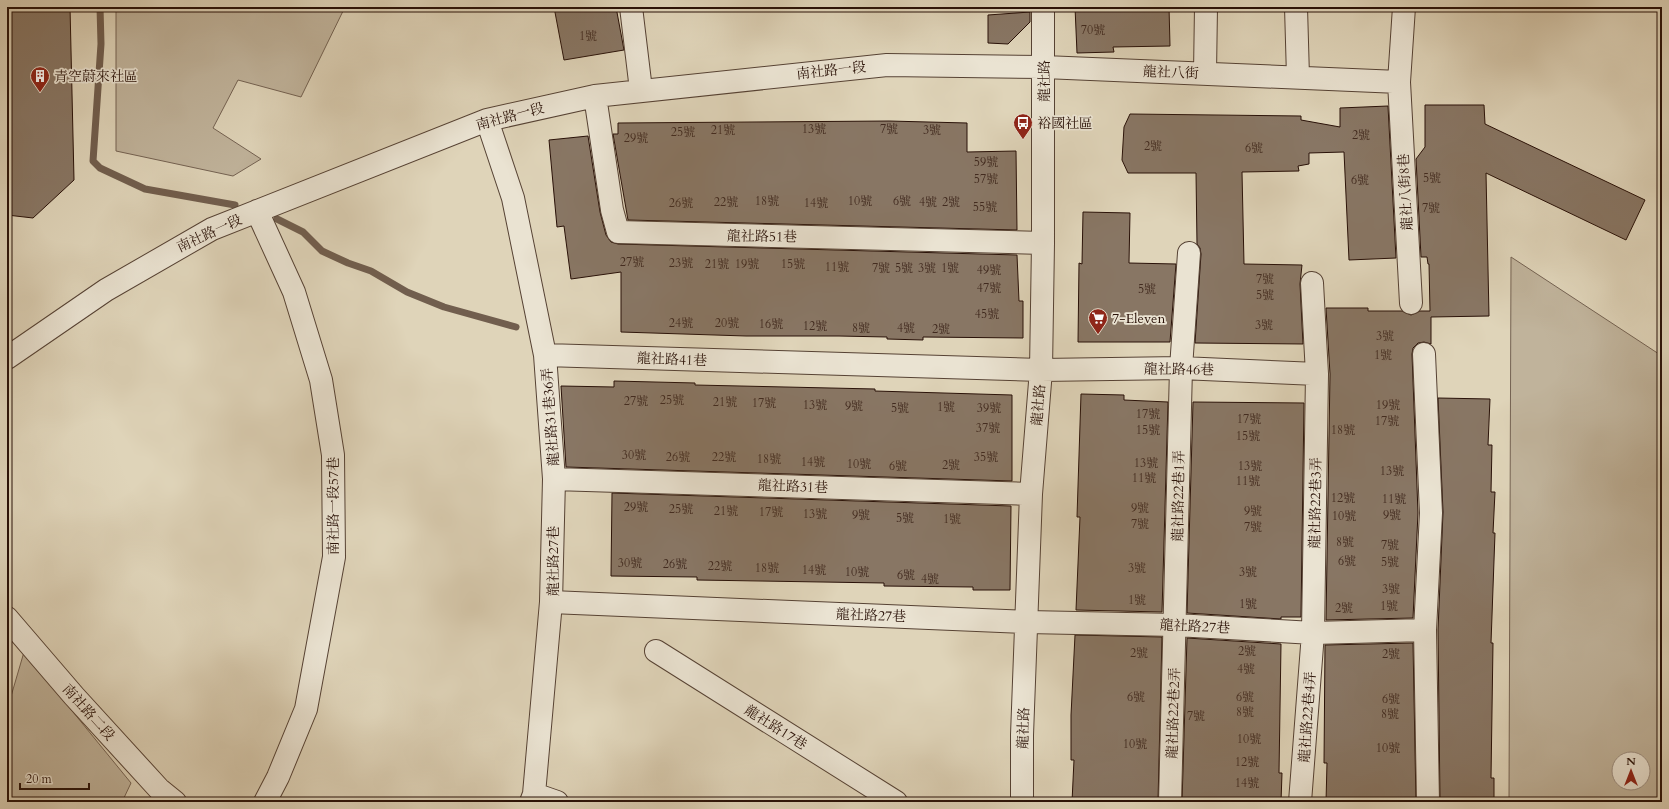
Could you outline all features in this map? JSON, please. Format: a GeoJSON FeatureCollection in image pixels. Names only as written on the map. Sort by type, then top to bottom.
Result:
{"type":"FeatureCollection","features":[{"type":"Feature","properties":{"kind":"street"},"geometry":{"type":"LineString","coordinates":[[631,7],[641,90]]}},
{"type":"Feature","properties":{"kind":"street","name":"龍社路"},"geometry":{"type":"LineString","coordinates":[[1022,802],[1022,735],[1031,494],[1041,370],[1044,243],[1043,7]]}},
{"type":"Feature","properties":{"kind":"street"},"geometry":{"type":"LineString","coordinates":[[1205,73],[1206,7]]}},
{"type":"Feature","properties":{"kind":"street"},"geometry":{"type":"LineString","coordinates":[[1296,7],[1298,77]]}},
{"type":"Feature","properties":{"kind":"street","name":"龍社八街8巷"},"geometry":{"type":"LineString","coordinates":[[1404,7],[1399,82],[1411,303]]}},
{"type":"Feature","properties":{"kind":"street","name":"南社路一段"},"geometry":{"type":"LineString","coordinates":[[7,358],[106,290],[212,229],[487,120],[595,96],[887,65],[1044,67]]}},
{"type":"Feature","properties":{"kind":"street","name":"龍社八街"},"geometry":{"type":"LineString","coordinates":[[1044,67],[1399,82]]}},
{"type":"Feature","properties":{"kind":"street","name":"龍社路51巷"},"geometry":{"type":"LineString","coordinates":[[595,96],[612,210],[618,232],[1044,243]]}},
{"type":"Feature","properties":{"kind":"street"},"geometry":{"type":"LineString","coordinates":[[487,120],[513,198],[545,355]]}},
{"type":"Feature","properties":{"kind":"street","name":"南社路一段57巷"},"geometry":{"type":"LineString","coordinates":[[256,211],[294,292],[321,380],[333,455],[334,557],[307,701],[278,777],[264,802]]}},
{"type":"Feature","properties":{"kind":"street","name":"龍社路22巷1弄"},"geometry":{"type":"LineString","coordinates":[[1176,625],[1181,368],[1189,253]]}},
{"type":"Feature","properties":{"kind":"street","name":"龍社路22巷3弄"},"geometry":{"type":"LineString","coordinates":[[1312,283],[1317,374],[1314,633]]}},
{"type":"Feature","properties":{"kind":"street"},"geometry":{"type":"LineString","coordinates":[[1424,354],[1431,513],[1426,630],[1428,802]]}},
{"type":"Feature","properties":{"kind":"street","name":"龍社路41巷"},"geometry":{"type":"LineString","coordinates":[[545,355],[1041,370]]}},
{"type":"Feature","properties":{"kind":"street","name":"龍社路31巷36弄"},"geometry":{"type":"LineString","coordinates":[[545,355],[554,479]]}},
{"type":"Feature","properties":{"kind":"street","name":"龍社路46巷"},"geometry":{"type":"LineString","coordinates":[[1041,370],[1181,368],[1317,374]]}},
{"type":"Feature","properties":{"kind":"street","name":"龍社路27巷"},"geometry":{"type":"LineString","coordinates":[[554,479],[551,602],[1027,622],[1176,625],[1314,633],[1426,630]]}},
{"type":"Feature","properties":{"kind":"street","name":"龍社路31巷"},"geometry":{"type":"LineString","coordinates":[[554,479],[1031,494]]}},
{"type":"Feature","properties":{"kind":"street"},"geometry":{"type":"LineString","coordinates":[[551,602],[533,798],[556,802]]}},
{"type":"Feature","properties":{"kind":"street","name":"南社路二段"},"geometry":{"type":"LineString","coordinates":[[7,618],[74,696],[154,784],[175,802]]}},
{"type":"Feature","properties":{"kind":"street","name":"龍社路22巷2弄"},"geometry":{"type":"LineString","coordinates":[[1170,802],[1176,625]]}},
{"type":"Feature","properties":{"kind":"street","name":"龍社路22巷4弄"},"geometry":{"type":"LineString","coordinates":[[1300,802],[1314,633]]}},
{"type":"Feature","properties":{"kind":"street","name":"龍社路17巷"},"geometry":{"type":"LineString","coordinates":[[656,651],[896,802]]}},
{"type":"Feature","properties":{"kind":"shaded area"},"geometry":{"type":"Polygon","coordinates":[[[116,7],[345,7],[301,97],[238,80],[213,128],[261,159],[233,176],[116,151],[116,7]]]}},
{"type":"Feature","properties":{"kind":"shaded area"},"geometry":{"type":"Polygon","coordinates":[[[1511,257],[1662,356],[1662,802],[1509,802],[1511,257]]]}},
{"type":"Feature","properties":{"kind":"shaded area"},"geometry":{"type":"Polygon","coordinates":[[[24,652],[131,783],[122,802],[7,802],[7,710],[24,652]]]}},
{"type":"Feature","properties":{"kind":"building","name":"青空蔚來社區"},"geometry":{"type":"Polygon","coordinates":[[[7,7],[70,7],[74,180],[33,218],[7,215],[7,7]]]}},
{"type":"Feature","properties":{"kind":"building"},"geometry":{"type":"Polygon","coordinates":[[[554,7],[616,7],[624,50],[564,60],[554,7]]]}},
{"type":"Feature","properties":{"kind":"building"},"geometry":{"type":"Polygon","coordinates":[[[1075,7],[1169,7],[1170,46],[1113,47],[1114,52],[1077,53],[1075,7]]]}},
{"type":"Feature","properties":{"kind":"building"},"geometry":{"type":"Polygon","coordinates":[[[1030,12],[1030,22],[1008,44],[988,43],[988,15],[1030,12]]]}},
{"type":"Feature","properties":{"kind":"building"},"geometry":{"type":"Polygon","coordinates":[[[1425,105],[1484,105],[1485,124],[1645,200],[1626,240],[1486,173],[1489,316],[1431,317],[1431,344],[1424,342],[1418,343],[1413,348],[1412,354],[1418,513],[1413,618],[1326,620],[1330,374],[1326,308],[1368,308],[1368,311],[1402,311],[1411,315],[1420,311],[1430,311],[1429,264],[1427,257],[1421,257],[1416,159],[1425,147],[1425,105]]]}},
{"type":"Feature","properties":{"kind":"building"},"geometry":{"type":"Polygon","coordinates":[[[1388,106],[1396,258],[1349,260],[1344,152],[1309,153],[1309,164],[1298,166],[1299,171],[1242,172],[1244,264],[1302,265],[1300,284],[1303,344],[1195,343],[1201,254],[1200,248],[1197,244],[1196,173],[1128,173],[1122,160],[1124,127],[1130,114],[1301,116],[1301,120],[1340,127],[1340,108],[1388,106]]]}},
{"type":"Feature","properties":{"kind":"building"},"geometry":{"type":"Polygon","coordinates":[[[889,121],[967,123],[967,152],[1016,151],[1017,230],[628,220],[613,134],[618,134],[618,123],[889,121]]]}},
{"type":"Feature","properties":{"kind":"building"},"geometry":{"type":"Polygon","coordinates":[[[588,136],[600,212],[606,235],[611,242],[618,244],[1017,255],[1019,301],[1023,301],[1023,338],[923,337],[923,340],[887,339],[887,337],[746,336],[621,332],[621,272],[571,279],[564,226],[557,227],[549,140],[588,136]]]}},
{"type":"Feature","properties":{"kind":"building"},"geometry":{"type":"Polygon","coordinates":[[[1083,212],[1130,213],[1129,263],[1176,264],[1170,342],[1078,342],[1079,263],[1082,264],[1083,212]]]}},
{"type":"Feature","properties":{"kind":"building"},"geometry":{"type":"Polygon","coordinates":[[[614,381],[1012,395],[1012,481],[566,467],[561,386],[614,387],[614,381]]]}},
{"type":"Feature","properties":{"kind":"building"},"geometry":{"type":"Polygon","coordinates":[[[1081,394],[1124,395],[1124,400],[1168,402],[1162,612],[1076,610],[1080,517],[1077,517],[1081,394]]]}},
{"type":"Feature","properties":{"kind":"building"},"geometry":{"type":"Polygon","coordinates":[[[1438,398],[1490,399],[1488,445],[1492,445],[1491,492],[1495,492],[1491,643],[1493,643],[1491,778],[1494,778],[1494,802],[1440,802],[1438,630],[1443,512],[1438,398]]]}},
{"type":"Feature","properties":{"kind":"building"},"geometry":{"type":"Polygon","coordinates":[[[1193,402],[1304,403],[1301,617],[1281,617],[1281,619],[1187,613],[1193,402]]]}},
{"type":"Feature","properties":{"kind":"building"},"geometry":{"type":"Polygon","coordinates":[[[612,493],[1011,506],[1010,590],[973,590],[973,587],[884,586],[884,583],[697,580],[697,577],[611,576],[612,493]]]}},
{"type":"Feature","properties":{"kind":"building"},"geometry":{"type":"Polygon","coordinates":[[[1075,635],[1162,637],[1158,802],[1072,802],[1074,760],[1071,760],[1071,715],[1075,635]]]}},
{"type":"Feature","properties":{"kind":"building"},"geometry":{"type":"Polygon","coordinates":[[[1187,638],[1281,644],[1279,773],[1282,773],[1281,802],[1182,802],[1187,638]]]}},
{"type":"Feature","properties":{"kind":"building"},"geometry":{"type":"Polygon","coordinates":[[[1413,643],[1416,802],[1326,802],[1327,763],[1324,763],[1325,645],[1413,643]]]}},
{"type":"Feature","properties":{"kind":"waterway"},"geometry":{"type":"LineString","coordinates":[[100,7],[101,44],[93,161],[100,168],[145,189],[235,205]]}},
{"type":"Feature","properties":{"kind":"waterway"},"geometry":{"type":"LineString","coordinates":[[277,219],[303,232],[322,251],[348,263],[371,271],[407,292],[444,307],[516,327]]}},
{"type":"Feature","properties":{"kind":"place","name":"青空蔚來社區"},"geometry":{"type":"Point","coordinates":[40,93]}},
{"type":"Feature","properties":{"kind":"place","name":"裕國社區"},"geometry":{"type":"Point","coordinates":[1023,140]}},
{"type":"Feature","properties":{"kind":"place","name":"7-Eleven"},"geometry":{"type":"Point","coordinates":[1098,335]}}]}
